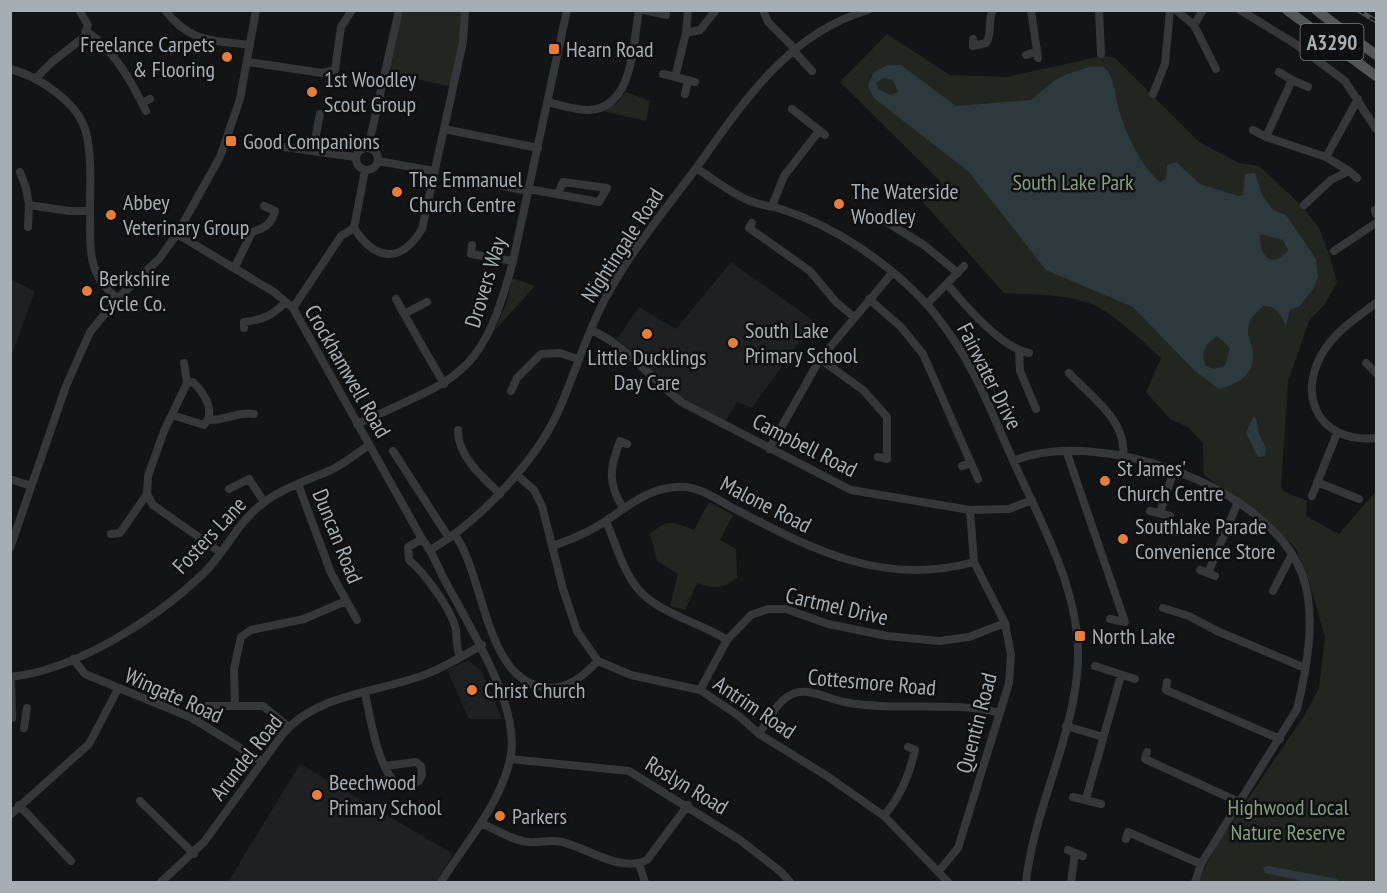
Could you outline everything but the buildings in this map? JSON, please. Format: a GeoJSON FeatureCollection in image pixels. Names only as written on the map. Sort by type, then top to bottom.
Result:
{"type":"FeatureCollection","features":[{"type":"Feature","properties":{"kind":"main road","name":"A3290"},"geometry":{"type":"LineString","coordinates":[[1287,10],[1377,76]]}},
{"type":"Feature","properties":{"kind":"main road","name":"A3290"},"geometry":{"type":"LineString","coordinates":[[1316,10],[1377,55]]}},
{"type":"Feature","properties":{"kind":"street"},"geometry":{"type":"LineString","coordinates":[[36,78],[87,32],[88,25],[79,10]]}},
{"type":"Feature","properties":{"kind":"street"},"geometry":{"type":"LineString","coordinates":[[165,10],[187,34],[203,40],[250,45]]}},
{"type":"Feature","properties":{"kind":"street"},"geometry":{"type":"LineString","coordinates":[[10,548],[66,386],[90,332],[117,299],[159,259],[177,234],[220,158],[233,127],[248,62],[256,10]]}},
{"type":"Feature","properties":{"kind":"street"},"geometry":{"type":"LineString","coordinates":[[248,62],[322,73],[334,70],[341,27],[352,10]]}},
{"type":"Feature","properties":{"kind":"street"},"geometry":{"type":"LineString","coordinates":[[368,148],[399,10]]}},
{"type":"Feature","properties":{"kind":"street"},"geometry":{"type":"LineString","coordinates":[[364,170],[354,228],[364,243],[377,254],[395,254],[413,244],[422,229],[463,42],[465,10]]}},
{"type":"Feature","properties":{"kind":"street","name":"Drovers Way"},"geometry":{"type":"LineString","coordinates":[[357,424],[444,384],[465,369],[485,343],[503,302],[567,10]]}},
{"type":"Feature","properties":{"kind":"street"},"geometry":{"type":"LineString","coordinates":[[548,102],[589,110],[602,107],[622,90],[642,10],[666,15]]}},
{"type":"Feature","properties":{"kind":"street"},"geometry":{"type":"LineString","coordinates":[[675,77],[686,33],[688,10]]}},
{"type":"Feature","properties":{"kind":"street"},"geometry":{"type":"LineString","coordinates":[[686,33],[700,30],[716,10]]}},
{"type":"Feature","properties":{"kind":"street"},"geometry":{"type":"LineString","coordinates":[[763,10],[768,22],[812,71]]}},
{"type":"Feature","properties":{"kind":"street","name":"Nightingale Road"},"geometry":{"type":"LineString","coordinates":[[432,549],[452,536],[500,494],[517,475],[556,416],[578,359],[613,283],[744,100],[794,50],[846,14],[868,10]]}},
{"type":"Feature","properties":{"kind":"street"},"geometry":{"type":"LineString","coordinates":[[973,46],[986,43],[990,37],[990,16],[993,10]]}},
{"type":"Feature","properties":{"kind":"street"},"geometry":{"type":"LineString","coordinates":[[1026,55],[1037,55],[1031,10]]}},
{"type":"Feature","properties":{"kind":"street"},"geometry":{"type":"LineString","coordinates":[[1099,10],[1103,50]]}},
{"type":"Feature","properties":{"kind":"street"},"geometry":{"type":"LineString","coordinates":[[1158,92],[1165,64],[1170,10]]}},
{"type":"Feature","properties":{"kind":"street"},"geometry":{"type":"LineString","coordinates":[[1176,10],[1194,25],[1215,69]]}},
{"type":"Feature","properties":{"kind":"street"},"geometry":{"type":"LineString","coordinates":[[1194,25],[1203,10]]}},
{"type":"Feature","properties":{"kind":"street"},"geometry":{"type":"LineString","coordinates":[[1240,10],[1294,43],[1345,81],[1377,129]]}},
{"type":"Feature","properties":{"kind":"street"},"geometry":{"type":"LineString","coordinates":[[87,32],[100,40],[110,52],[146,104]]}},
{"type":"Feature","properties":{"kind":"street"},"geometry":{"type":"LineString","coordinates":[[10,69],[36,78],[74,111],[86,131],[90,211],[89,248],[98,278],[117,299]]}},
{"type":"Feature","properties":{"kind":"street"},"geometry":{"type":"LineString","coordinates":[[1279,72],[1308,87]]}},
{"type":"Feature","properties":{"kind":"street"},"geometry":{"type":"LineString","coordinates":[[663,74],[692,82],[684,94]]}},
{"type":"Feature","properties":{"kind":"street"},"geometry":{"type":"LineString","coordinates":[[1266,137],[1292,80]]}},
{"type":"Feature","properties":{"kind":"street"},"geometry":{"type":"LineString","coordinates":[[1326,157],[1358,99]]}},
{"type":"Feature","properties":{"kind":"street"},"geometry":{"type":"LineString","coordinates":[[772,206],[784,176],[822,133],[792,109]]}},
{"type":"Feature","properties":{"kind":"street"},"geometry":{"type":"LineString","coordinates":[[313,150],[320,114]]}},
{"type":"Feature","properties":{"kind":"street"},"geometry":{"type":"LineString","coordinates":[[444,129],[538,148]]}},
{"type":"Feature","properties":{"kind":"street"},"geometry":{"type":"LineString","coordinates":[[1253,130],[1266,137],[1326,157],[1357,178]]}},
{"type":"Feature","properties":{"kind":"street"},"geometry":{"type":"LineString","coordinates":[[285,147],[355,157]]}},
{"type":"Feature","properties":{"kind":"street"},"geometry":{"type":"LineString","coordinates":[[368,148],[376,152],[378,161],[374,168],[364,170],[357,166],[355,157],[360,149],[368,148]]}},
{"type":"Feature","properties":{"kind":"street"},"geometry":{"type":"LineString","coordinates":[[378,161],[434,171]]}},
{"type":"Feature","properties":{"kind":"street","name":"Fairwater Drive"},"geometry":{"type":"LineString","coordinates":[[696,168],[731,192],[751,202],[772,206],[841,236],[893,272],[927,304],[967,360],[1032,500],[1060,572],[1076,633],[1076,683],[1034,836],[1026,882]]}},
{"type":"Feature","properties":{"kind":"street"},"geometry":{"type":"LineString","coordinates":[[1305,199],[1331,180],[1349,171]]}},
{"type":"Feature","properties":{"kind":"street"},"geometry":{"type":"LineString","coordinates":[[20,172],[29,205],[28,227]]}},
{"type":"Feature","properties":{"kind":"street"},"geometry":{"type":"LineString","coordinates":[[487,183],[599,202],[608,187],[562,182],[558,194]]}},
{"type":"Feature","properties":{"kind":"street"},"geometry":{"type":"LineString","coordinates":[[29,205],[69,211],[90,211]]}},
{"type":"Feature","properties":{"kind":"street"},"geometry":{"type":"LineString","coordinates":[[235,267],[253,228],[268,226],[273,219],[274,211],[264,206]]}},
{"type":"Feature","properties":{"kind":"street"},"geometry":{"type":"LineString","coordinates":[[883,220],[896,223],[961,269],[927,304]]}},
{"type":"Feature","properties":{"kind":"street"},"geometry":{"type":"LineString","coordinates":[[752,223],[749,228],[810,271],[836,302],[854,317]]}},
{"type":"Feature","properties":{"kind":"street"},"geometry":{"type":"LineString","coordinates":[[1340,251],[1377,223]]}},
{"type":"Feature","properties":{"kind":"street"},"geometry":{"type":"LineString","coordinates":[[244,322],[267,317],[289,305],[341,236],[354,228]]}},
{"type":"Feature","properties":{"kind":"street","name":"Crockhamwell Road"},"geometry":{"type":"LineString","coordinates":[[177,234],[235,267],[289,305],[422,539],[432,549],[441,573],[482,645],[507,716],[512,740],[510,759],[500,787],[481,823],[441,882]]}},
{"type":"Feature","properties":{"kind":"street"},"geometry":{"type":"LineString","coordinates":[[472,245],[471,254],[513,261]]}},
{"type":"Feature","properties":{"kind":"street"},"geometry":{"type":"LineString","coordinates":[[769,449],[820,359],[893,272]]}},
{"type":"Feature","properties":{"kind":"street"},"geometry":{"type":"LineString","coordinates":[[947,284],[986,325],[1019,351],[1029,352]]}},
{"type":"Feature","properties":{"kind":"street"},"geometry":{"type":"LineString","coordinates":[[396,299],[444,384]]}},
{"type":"Feature","properties":{"kind":"street"},"geometry":{"type":"LineString","coordinates":[[870,299],[901,327],[923,354],[966,465],[978,479]]}},
{"type":"Feature","properties":{"kind":"street"},"geometry":{"type":"LineString","coordinates":[[404,314],[427,302]]}},
{"type":"Feature","properties":{"kind":"street"},"geometry":{"type":"LineString","coordinates":[[1377,303],[1345,327],[1327,346],[1311,382],[1314,403],[1323,419],[1337,433],[1350,439],[1377,438]]}},
{"type":"Feature","properties":{"kind":"street","name":"Campbell Road"},"geometry":{"type":"LineString","coordinates":[[591,330],[619,345],[662,388],[682,402],[851,490],[970,510],[1009,509],[1032,500]]}},
{"type":"Feature","properties":{"kind":"street"},"geometry":{"type":"LineString","coordinates":[[1019,351],[1020,371],[1036,409]]}},
{"type":"Feature","properties":{"kind":"street"},"geometry":{"type":"LineString","coordinates":[[515,388],[517,378],[541,354],[560,353],[578,359]]}},
{"type":"Feature","properties":{"kind":"street"},"geometry":{"type":"LineString","coordinates":[[820,359],[863,390],[887,417],[886,459]]}},
{"type":"Feature","properties":{"kind":"street"},"geometry":{"type":"LineString","coordinates":[[118,536],[147,494],[148,476],[153,459],[187,383],[184,363]]}},
{"type":"Feature","properties":{"kind":"street"},"geometry":{"type":"LineString","coordinates":[[1069,373],[1079,379],[1120,430],[1123,440],[1123,457]]}},
{"type":"Feature","properties":{"kind":"street"},"geometry":{"type":"LineString","coordinates":[[172,415],[204,424],[208,420],[209,410],[204,392],[193,382],[187,383]]}},
{"type":"Feature","properties":{"kind":"street"},"geometry":{"type":"LineString","coordinates":[[208,420],[220,421],[243,412],[254,414]]}},
{"type":"Feature","properties":{"kind":"street"},"geometry":{"type":"LineString","coordinates":[[1312,496],[1337,433]]}},
{"type":"Feature","properties":{"kind":"street"},"geometry":{"type":"LineString","coordinates":[[456,435],[474,469],[500,494]]}},
{"type":"Feature","properties":{"kind":"street"},"geometry":{"type":"LineString","coordinates":[[620,441],[613,460],[612,490],[623,508]]}},
{"type":"Feature","properties":{"kind":"street","name":"Fosters Lane"},"geometry":{"type":"LineString","coordinates":[[11,677],[40,672],[73,660],[158,611],[205,572],[245,518],[264,502],[298,484],[332,470],[369,445]]}},
{"type":"Feature","properties":{"kind":"street"},"geometry":{"type":"LineString","coordinates":[[393,451],[396,467],[467,554],[494,640],[517,674],[532,686],[556,689],[579,680],[598,661],[578,631],[563,589],[542,506],[534,490],[517,475]]}},
{"type":"Feature","properties":{"kind":"street"},"geometry":{"type":"LineString","coordinates":[[1013,462],[1067,453],[1123,457],[1174,470],[1210,485],[1238,501],[1266,523],[1292,555],[1308,593],[1309,618],[1305,668],[1297,709],[1201,864],[1195,882]]}},
{"type":"Feature","properties":{"kind":"street"},"geometry":{"type":"LineString","coordinates":[[1067,453],[1125,622],[1110,619]]}},
{"type":"Feature","properties":{"kind":"street"},"geometry":{"type":"LineString","coordinates":[[1160,513],[1174,470]]}},
{"type":"Feature","properties":{"kind":"street"},"geometry":{"type":"LineString","coordinates":[[229,489],[252,476],[264,502]]}},
{"type":"Feature","properties":{"kind":"street"},"geometry":{"type":"LineString","coordinates":[[10,479],[31,486]]}},
{"type":"Feature","properties":{"kind":"street"},"geometry":{"type":"LineString","coordinates":[[1317,482],[1359,499]]}},
{"type":"Feature","properties":{"kind":"street","name":"Duncan Road"},"geometry":{"type":"LineString","coordinates":[[298,484],[331,573],[357,620]]}},
{"type":"Feature","properties":{"kind":"street","name":"Malone Road"},"geometry":{"type":"LineString","coordinates":[[553,546],[606,521],[643,494],[677,486],[702,492],[794,541],[860,563],[911,570],[945,570],[974,561]]}},
{"type":"Feature","properties":{"kind":"street"},"geometry":{"type":"LineString","coordinates":[[147,494],[153,505],[220,552]]}},
{"type":"Feature","properties":{"kind":"street"},"geometry":{"type":"LineString","coordinates":[[1208,573],[1238,501]]}},
{"type":"Feature","properties":{"kind":"street","name":"Quentin Road"},"geometry":{"type":"LineString","coordinates":[[938,872],[958,848],[1009,683],[1011,655],[1005,623],[974,561],[970,510]]}},
{"type":"Feature","properties":{"kind":"street"},"geometry":{"type":"LineString","coordinates":[[1150,511],[1170,516]]}},
{"type":"Feature","properties":{"kind":"street"},"geometry":{"type":"LineString","coordinates":[[606,521],[638,589],[669,610],[712,630],[727,640]]}},
{"type":"Feature","properties":{"kind":"street"},"geometry":{"type":"LineString","coordinates":[[422,539],[408,547],[409,560],[420,569],[451,617],[456,630],[455,645],[460,657]]}},
{"type":"Feature","properties":{"kind":"street"},"geometry":{"type":"LineString","coordinates":[[1278,587],[1292,555]]}},
{"type":"Feature","properties":{"kind":"street","name":"Duncan Road"},"geometry":{"type":"LineString","coordinates":[[235,705],[234,669],[241,637],[251,630],[304,619],[346,602]]}},
{"type":"Feature","properties":{"kind":"street"},"geometry":{"type":"LineString","coordinates":[[1163,608],[1305,668]]}},
{"type":"Feature","properties":{"kind":"street","name":"Cartmel Drive"},"geometry":{"type":"LineString","coordinates":[[700,690],[727,640],[751,615],[768,609],[786,609],[828,624],[887,636],[939,641],[969,638],[1005,623]]}},
{"type":"Feature","properties":{"kind":"street","name":"Arundel Road"},"geometry":{"type":"LineString","coordinates":[[161,882],[194,854],[289,727],[310,711],[325,704],[426,675],[482,645]]}},
{"type":"Feature","properties":{"kind":"street","name":"Wingate Road"},"geometry":{"type":"LineString","coordinates":[[73,660],[85,674],[195,720],[263,762]]}},
{"type":"Feature","properties":{"kind":"street","name":"Antrim Road"},"geometry":{"type":"LineString","coordinates":[[598,661],[631,675],[700,690],[739,716],[759,734],[884,816],[948,882]]}},
{"type":"Feature","properties":{"kind":"street"},"geometry":{"type":"LineString","coordinates":[[1095,666],[1135,679]]}},
{"type":"Feature","properties":{"kind":"street"},"geometry":{"type":"LineString","coordinates":[[1086,799],[1121,675]]}},
{"type":"Feature","properties":{"kind":"street"},"geometry":{"type":"LineString","coordinates":[[11,677],[11,718],[24,718]]}},
{"type":"Feature","properties":{"kind":"street"},"geometry":{"type":"LineString","coordinates":[[10,815],[89,744],[118,689]]}},
{"type":"Feature","properties":{"kind":"street"},"geometry":{"type":"LineString","coordinates":[[1165,690],[1280,739]]}},
{"type":"Feature","properties":{"kind":"street"},"geometry":{"type":"LineString","coordinates":[[365,693],[385,766]]}},
{"type":"Feature","properties":{"kind":"street","name":"Cottesmore Road"},"geometry":{"type":"LineString","coordinates":[[759,734],[780,702],[795,693],[816,693],[844,702],[899,708],[975,707],[1000,713]]}},
{"type":"Feature","properties":{"kind":"street"},"geometry":{"type":"LineString","coordinates":[[195,720],[204,706],[235,705],[269,708],[289,727]]}},
{"type":"Feature","properties":{"kind":"street"},"geometry":{"type":"LineString","coordinates":[[24,728],[27,708]]}},
{"type":"Feature","properties":{"kind":"street"},"geometry":{"type":"LineString","coordinates":[[1066,726],[1103,737]]}},
{"type":"Feature","properties":{"kind":"street"},"geometry":{"type":"LineString","coordinates":[[884,816],[901,794],[913,747]]}},
{"type":"Feature","properties":{"kind":"street","name":"Roslyn Road"},"geometry":{"type":"LineString","coordinates":[[510,759],[629,771],[688,805],[740,840],[781,872],[790,882]]}},
{"type":"Feature","properties":{"kind":"street"},"geometry":{"type":"LineString","coordinates":[[1145,759],[1239,802]]}},
{"type":"Feature","properties":{"kind":"street"},"geometry":{"type":"LineString","coordinates":[[1073,797],[1101,804]]}},
{"type":"Feature","properties":{"kind":"street"},"geometry":{"type":"LineString","coordinates":[[140,801],[194,854]]}},
{"type":"Feature","properties":{"kind":"street"},"geometry":{"type":"LineString","coordinates":[[19,805],[71,861]]}},
{"type":"Feature","properties":{"kind":"street"},"geometry":{"type":"LineString","coordinates":[[481,823],[528,842],[549,840],[562,842],[627,864],[639,864],[647,860],[688,805]]}},
{"type":"Feature","properties":{"kind":"street"},"geometry":{"type":"LineString","coordinates":[[1128,832],[1201,864]]}},
{"type":"Feature","properties":{"kind":"street"},"geometry":{"type":"LineString","coordinates":[[1071,882],[1075,853]]}},
{"type":"Feature","properties":{"kind":"street"},"geometry":{"type":"LineString","coordinates":[[639,864],[647,882]]}},
{"type":"Feature","properties":{"kind":"shaded area"},"geometry":{"type":"Polygon","coordinates":[[[888,65],[901,65],[956,106],[1031,100],[1055,80],[1067,74],[1090,67],[1104,67],[1112,80],[1129,137],[1139,157],[1152,174],[1160,182],[1166,179],[1167,165],[1176,162],[1200,184],[1238,196],[1243,195],[1245,174],[1255,173],[1262,195],[1273,210],[1286,215],[1316,259],[1318,277],[1313,289],[1299,307],[1290,309],[1286,326],[1278,312],[1268,306],[1263,306],[1255,313],[1248,329],[1253,353],[1250,369],[1237,382],[1219,389],[1194,370],[1133,307],[1046,270],[969,172],[874,98],[868,86],[874,72],[888,65]],[[883,78],[876,83],[879,90],[891,95],[898,92],[893,80],[883,78]],[[1260,234],[1264,254],[1271,260],[1282,256],[1288,250],[1283,240],[1260,234]],[[1217,336],[1205,349],[1204,357],[1206,366],[1214,369],[1225,366],[1230,348],[1217,336]]]}},
{"type":"Feature","properties":{"kind":"shaded area","name":"South Lake Primary School"},"geometry":{"type":"Polygon","coordinates":[[[731,262],[814,321],[752,408],[737,402],[725,422],[662,386],[635,354],[617,339],[639,307],[676,329],[731,262]]]}},
{"type":"Feature","properties":{"kind":"shaded area"},"geometry":{"type":"Polygon","coordinates":[[[11,280],[35,291],[11,357],[11,280]]]}},
{"type":"Feature","properties":{"kind":"shaded area"},"geometry":{"type":"Polygon","coordinates":[[[1253,417],[1256,418],[1259,434],[1266,448],[1265,456],[1258,457],[1246,433],[1253,417]]]}},
{"type":"Feature","properties":{"kind":"shaded area"},"geometry":{"type":"Polygon","coordinates":[[[468,660],[481,670],[502,719],[469,719],[447,670],[468,660]]]}},
{"type":"Feature","properties":{"kind":"shaded area","name":"Beechwood Primary School"},"geometry":{"type":"Polygon","coordinates":[[[300,764],[453,854],[436,882],[228,882],[300,764]]]}},
{"type":"Feature","properties":{"kind":"shaded area"},"geometry":{"type":"Polygon","coordinates":[[[1269,866],[1338,879],[1338,882],[1306,882],[1265,873],[1263,867],[1269,866]]]}},
{"type":"Feature","properties":{"kind":"green space"},"geometry":{"type":"Polygon","coordinates":[[[399,11],[465,11],[453,87],[385,72],[399,11]]]}},
{"type":"Feature","properties":{"kind":"green space","name":"South Lake Park"},"geometry":{"type":"Polygon","coordinates":[[[887,34],[950,75],[1007,77],[1102,56],[1114,57],[1199,142],[1239,163],[1259,166],[1301,205],[1319,228],[1337,282],[1325,304],[1309,321],[1288,381],[1281,486],[1283,491],[1307,501],[1306,516],[1339,534],[1376,491],[1376,882],[1198,882],[1216,846],[1306,713],[1319,688],[1325,637],[1309,581],[1296,549],[1269,521],[1204,475],[1203,443],[1188,427],[1170,419],[1146,392],[1161,358],[1122,323],[1096,306],[1062,297],[1004,293],[922,201],[941,182],[840,82],[887,34]]]}},
{"type":"Feature","properties":{"kind":"green space"},"geometry":{"type":"Polygon","coordinates":[[[626,92],[650,101],[646,121],[603,111],[617,103],[626,92]]]}},
{"type":"Feature","properties":{"kind":"green space"},"geometry":{"type":"Polygon","coordinates":[[[512,278],[535,286],[495,330],[507,302],[512,278]]]}},
{"type":"Feature","properties":{"kind":"green space"},"geometry":{"type":"Polygon","coordinates":[[[709,502],[733,515],[720,540],[736,549],[737,578],[718,587],[697,583],[685,610],[670,606],[678,574],[657,561],[650,534],[671,523],[694,530],[709,502]]]}},
{"type":"Feature","properties":{"kind":"railway"},"geometry":{"type":"LineString","coordinates":[[1358,10],[1376,21]]}},
{"type":"Feature","properties":{"kind":"place","name":"Hearn Road"},"geometry":{"type":"Point","coordinates":[554,49]}},
{"type":"Feature","properties":{"kind":"place","name":"Freelance Carpets & Flooring"},"geometry":{"type":"Point","coordinates":[227,57]}},
{"type":"Feature","properties":{"kind":"place","name":"1st Woodley Scout Group"},"geometry":{"type":"Point","coordinates":[312,92]}},
{"type":"Feature","properties":{"kind":"place","name":"Good Companions"},"geometry":{"type":"Point","coordinates":[231,141]}},
{"type":"Feature","properties":{"kind":"place","name":"The Emmanuel Church Centre"},"geometry":{"type":"Point","coordinates":[397,192]}},
{"type":"Feature","properties":{"kind":"place","name":"The Waterside Woodley"},"geometry":{"type":"Point","coordinates":[839,204]}},
{"type":"Feature","properties":{"kind":"place","name":"Abbey Veterinary Group"},"geometry":{"type":"Point","coordinates":[111,215]}},
{"type":"Feature","properties":{"kind":"place","name":"Berkshire Cycle Co."},"geometry":{"type":"Point","coordinates":[87,291]}},
{"type":"Feature","properties":{"kind":"place","name":"Little Ducklings Day Care"},"geometry":{"type":"Point","coordinates":[647,334]}},
{"type":"Feature","properties":{"kind":"place","name":"South Lake Primary School"},"geometry":{"type":"Point","coordinates":[733,343]}},
{"type":"Feature","properties":{"kind":"place","name":"St James' Church Centre"},"geometry":{"type":"Point","coordinates":[1105,481]}},
{"type":"Feature","properties":{"kind":"place","name":"Southlake Parade Convenience Store"},"geometry":{"type":"Point","coordinates":[1123,539]}},
{"type":"Feature","properties":{"kind":"place","name":"North Lake"},"geometry":{"type":"Point","coordinates":[1080,636]}},
{"type":"Feature","properties":{"kind":"place","name":"Christ Church"},"geometry":{"type":"Point","coordinates":[472,690]}},
{"type":"Feature","properties":{"kind":"place","name":"Beechwood Primary School"},"geometry":{"type":"Point","coordinates":[317,795]}},
{"type":"Feature","properties":{"kind":"place","name":"Parkers"},"geometry":{"type":"Point","coordinates":[500,816]}},
{"type":"Feature","properties":{"kind":"park label","name":"Highwood Local Nature Reserve"},"geometry":{"type":"Point","coordinates":[1288,820]}}]}
